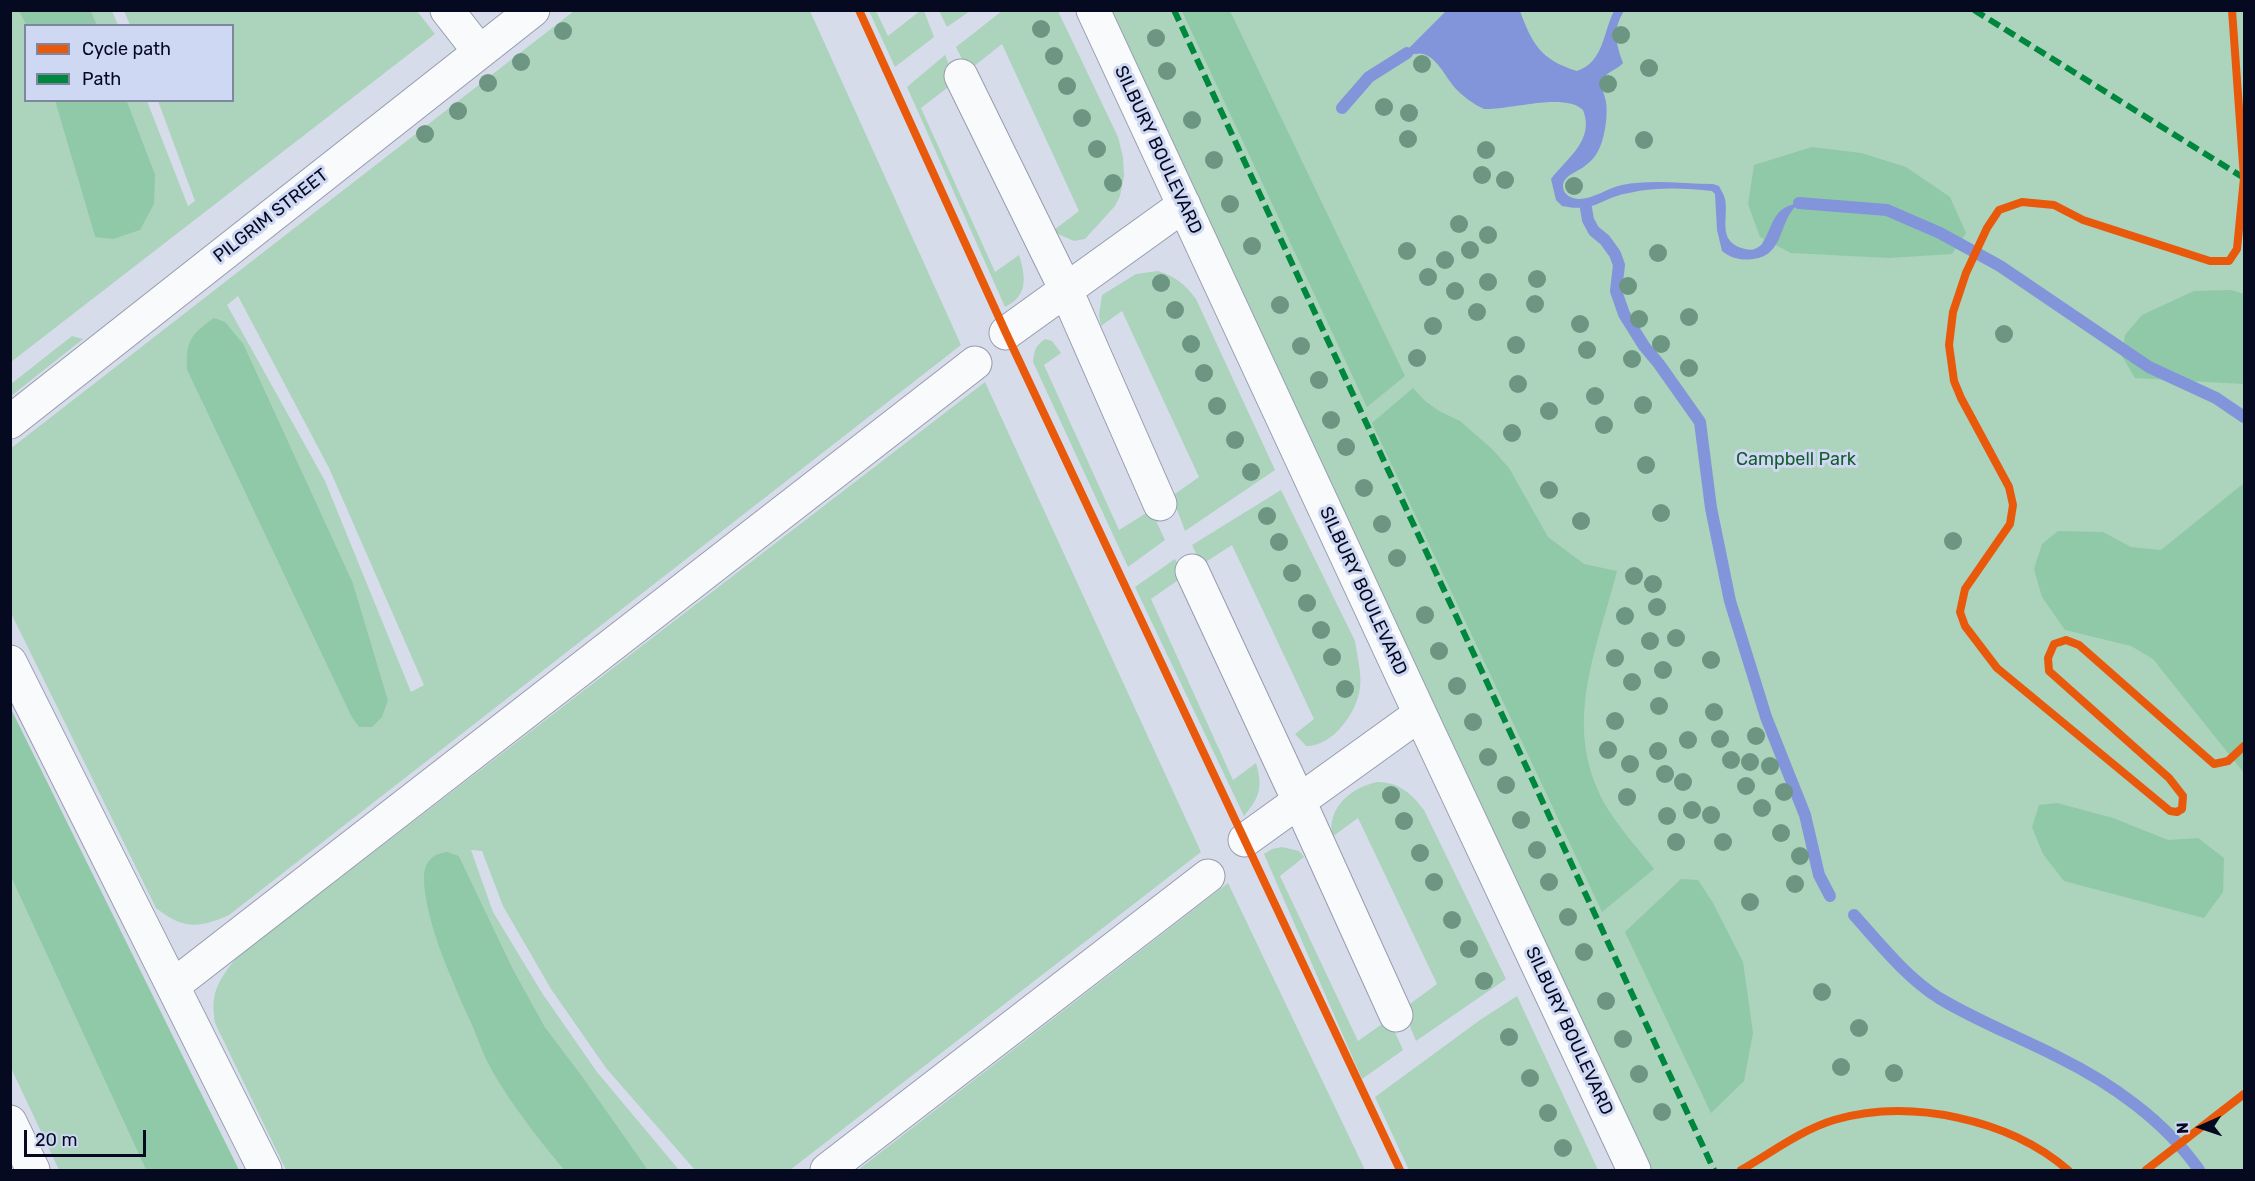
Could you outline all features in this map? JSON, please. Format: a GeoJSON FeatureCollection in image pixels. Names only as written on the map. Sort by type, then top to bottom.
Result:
{"type":"FeatureCollection","features":[{"type":"Feature","properties":{"kind":"street"},"geometry":{"type":"LineString","coordinates":[[447,10],[479,51]]}},
{"type":"Feature","properties":{"kind":"street","name":"PILGRIM STREET"},"geometry":{"type":"LineString","coordinates":[[10,422],[532,10]]}},
{"type":"Feature","properties":{"kind":"street","name":"SILBURY BOULEVARD"},"geometry":{"type":"LineString","coordinates":[[1093,10],[1635,1170]]}},
{"type":"Feature","properties":{"kind":"street"},"geometry":{"type":"LineString","coordinates":[[961,76],[1066,290],[1160,504]]}},
{"type":"Feature","properties":{"kind":"street"},"geometry":{"type":"LineString","coordinates":[[1006,333],[1184,205]]}},
{"type":"Feature","properties":{"kind":"street"},"geometry":{"type":"LineString","coordinates":[[174,985],[975,363]]}},
{"type":"Feature","properties":{"kind":"street"},"geometry":{"type":"LineString","coordinates":[[1192,571],[1396,1015]]}},
{"type":"Feature","properties":{"kind":"street"},"geometry":{"type":"LineString","coordinates":[[10,662],[265,1170]]}},
{"type":"Feature","properties":{"kind":"street"},"geometry":{"type":"LineString","coordinates":[[1245,840],[1420,714]]}},
{"type":"Feature","properties":{"kind":"street"},"geometry":{"type":"LineString","coordinates":[[827,1170],[1208,876]]}},
{"type":"Feature","properties":{"kind":"street"},"geometry":{"type":"LineString","coordinates":[[10,1122],[33,1170]]}},
{"type":"Feature","properties":{"kind":"green space"},"geometry":{"type":"Polygon","coordinates":[[[11,11],[19,11],[26,24],[24,102],[55,102],[95,237],[155,174],[127,102],[147,102],[188,206],[195,201],[158,102],[234,102],[234,24],[130,24],[124,11],[417,11],[435,34],[11,362],[11,11]]]}},
{"type":"Feature","properties":{"kind":"green space"},"geometry":{"type":"Polygon","coordinates":[[[19,11],[91,11],[97,24],[26,24],[19,11]]]}},
{"type":"Feature","properties":{"kind":"green space"},"geometry":{"type":"Polygon","coordinates":[[[91,11],[112,11],[118,24],[97,24],[91,11]]]}},
{"type":"Feature","properties":{"kind":"green space"},"geometry":{"type":"Polygon","coordinates":[[[574,11],[810,11],[961,345],[229,915],[208,923],[191,925],[174,920],[156,908],[11,613],[10,449],[574,11]],[[238,296],[227,305],[325,481],[411,692],[424,685],[329,468],[238,296]],[[244,345],[187,370],[351,716],[359,726],[388,700],[353,583],[244,345]]]}},
{"type":"Feature","properties":{"kind":"green space"},"geometry":{"type":"Polygon","coordinates":[[[869,11],[876,11],[888,36],[920,11],[924,11],[934,37],[895,67],[869,11]]]}},
{"type":"Feature","properties":{"kind":"green space"},"geometry":{"type":"Polygon","coordinates":[[[939,11],[970,11],[947,27],[939,11]]]}},
{"type":"Feature","properties":{"kind":"green space"},"geometry":{"type":"Polygon","coordinates":[[[1002,11],[1058,11],[1118,137],[1123,157],[1124,176],[1120,196],[1115,206],[1085,239],[1074,241],[1054,230],[1079,211],[1002,44],[968,71],[956,47],[1002,11]]]}},
{"type":"Feature","properties":{"kind":"green space","name":"Campbell Park"},"geometry":{"type":"Polygon","coordinates":[[[1093,11],[2244,11],[2244,1170],[1634,1170],[1093,11]]]}},
{"type":"Feature","properties":{"kind":"green space"},"geometry":{"type":"Polygon","coordinates":[[[1182,11],[1230,11],[1405,376],[1367,407],[1182,11]]]}},
{"type":"Feature","properties":{"kind":"green space"},"geometry":{"type":"Polygon","coordinates":[[[945,55],[956,81],[921,108],[995,272],[1019,255],[1024,278],[1023,285],[1018,297],[1005,307],[907,87],[945,55]]]}},
{"type":"Feature","properties":{"kind":"green space"},"geometry":{"type":"Polygon","coordinates":[[[55,102],[127,102],[155,174],[154,204],[140,230],[113,239],[95,237],[55,102]]]}},
{"type":"Feature","properties":{"kind":"green space"},"geometry":{"type":"Polygon","coordinates":[[[1812,147],[1861,153],[1906,167],[1950,197],[1966,233],[1952,254],[1889,258],[1791,253],[1760,237],[1748,204],[1754,165],[1812,147]]]}},
{"type":"Feature","properties":{"kind":"green space"},"geometry":{"type":"Polygon","coordinates":[[[1158,271],[1180,282],[1196,299],[1275,470],[1185,531],[1172,496],[1199,477],[1122,311],[1101,326],[1099,315],[1102,295],[1136,274],[1158,271]]]}},
{"type":"Feature","properties":{"kind":"green space"},"geometry":{"type":"Polygon","coordinates":[[[2231,290],[2244,294],[2244,384],[2135,378],[2122,356],[2125,335],[2142,315],[2194,291],[2231,290]]]}},
{"type":"Feature","properties":{"kind":"green space"},"geometry":{"type":"Polygon","coordinates":[[[214,318],[225,322],[244,345],[353,583],[388,700],[382,717],[372,727],[359,727],[351,716],[187,370],[187,352],[191,340],[214,318]]]}},
{"type":"Feature","properties":{"kind":"green space"},"geometry":{"type":"Polygon","coordinates":[[[72,336],[83,339],[11,396],[11,384],[72,336]]]}},
{"type":"Feature","properties":{"kind":"green space"},"geometry":{"type":"Polygon","coordinates":[[[1045,339],[1052,341],[1061,353],[1044,365],[1119,530],[1151,510],[1165,540],[1128,567],[1033,362],[1036,349],[1045,339]]]}},
{"type":"Feature","properties":{"kind":"green space"},"geometry":{"type":"Polygon","coordinates":[[[985,382],[1201,852],[790,1170],[695,1170],[606,1068],[551,989],[503,906],[482,851],[471,850],[493,912],[542,993],[597,1072],[679,1170],[648,1170],[545,1027],[513,969],[459,856],[448,852],[430,915],[451,978],[490,1067],[564,1170],[286,1170],[215,1023],[214,1003],[217,988],[236,958],[985,382]]]}},
{"type":"Feature","properties":{"kind":"green space"},"geometry":{"type":"Polygon","coordinates":[[[1413,388],[1425,401],[1460,421],[1492,449],[1509,468],[1548,537],[1584,564],[1617,571],[1586,691],[1584,721],[1586,751],[1594,781],[1609,811],[1654,869],[1602,912],[1372,423],[1413,388]]]}},
{"type":"Feature","properties":{"kind":"green space"},"geometry":{"type":"Polygon","coordinates":[[[2244,483],[2244,773],[2153,659],[2131,646],[2065,630],[2042,597],[2034,569],[2042,544],[2058,531],[2103,532],[2131,547],[2161,550],[2244,483]]]}},
{"type":"Feature","properties":{"kind":"green space"},"geometry":{"type":"Polygon","coordinates":[[[1281,490],[1355,641],[1360,670],[1360,688],[1354,708],[1334,735],[1316,745],[1306,746],[1295,734],[1314,719],[1232,545],[1201,565],[1192,545],[1281,490]]]}},
{"type":"Feature","properties":{"kind":"green space"},"geometry":{"type":"Polygon","coordinates":[[[1175,559],[1184,576],[1151,599],[1233,780],[1256,763],[1259,791],[1254,803],[1244,816],[1135,587],[1175,559]]]}},
{"type":"Feature","properties":{"kind":"green space"},"geometry":{"type":"Polygon","coordinates":[[[10,709],[239,1170],[146,1170],[11,877],[10,709]]]}},
{"type":"Feature","properties":{"kind":"green space"},"geometry":{"type":"Polygon","coordinates":[[[1377,782],[1398,786],[1414,798],[1424,810],[1506,979],[1416,1041],[1403,1009],[1437,984],[1358,818],[1332,837],[1333,817],[1342,801],[1358,789],[1377,782]]]}},
{"type":"Feature","properties":{"kind":"green space"},"geometry":{"type":"Polygon","coordinates":[[[2057,803],[2113,818],[2168,840],[2198,838],[2224,858],[2223,892],[2204,918],[2064,881],[2043,854],[2032,827],[2039,805],[2057,803]]]}},
{"type":"Feature","properties":{"kind":"green space"},"geometry":{"type":"Polygon","coordinates":[[[1282,847],[1299,851],[1304,857],[1280,876],[1358,1041],[1389,1019],[1403,1050],[1362,1079],[1264,854],[1282,847]]]}},
{"type":"Feature","properties":{"kind":"green space"},"geometry":{"type":"Polygon","coordinates":[[[448,852],[459,856],[513,969],[545,1027],[648,1170],[564,1170],[525,1120],[498,1080],[484,1056],[448,970],[434,931],[425,894],[424,872],[430,859],[448,852]]]}},
{"type":"Feature","properties":{"kind":"green space"},"geometry":{"type":"Polygon","coordinates":[[[10,877],[146,1170],[59,1170],[11,1068],[10,877]]]}},
{"type":"Feature","properties":{"kind":"green space"},"geometry":{"type":"Polygon","coordinates":[[[1681,879],[1698,880],[1713,903],[1743,962],[1753,1033],[1744,1081],[1711,1113],[1625,932],[1681,879]]]}},
{"type":"Feature","properties":{"kind":"green space"},"geometry":{"type":"Polygon","coordinates":[[[1228,883],[1365,1170],[858,1170],[1228,883]]]}},
{"type":"Feature","properties":{"kind":"green space"},"geometry":{"type":"Polygon","coordinates":[[[1517,996],[1598,1170],[1409,1170],[1375,1097],[1480,1020],[1517,996]]]}},
{"type":"Feature","properties":{"kind":"water"},"geometry":{"type":"Polygon","coordinates":[[[1446,11],[1520,11],[1534,42],[1546,56],[1577,71],[1586,67],[1598,54],[1614,11],[1624,11],[1618,24],[1616,37],[1623,63],[1607,75],[1602,83],[1607,113],[1602,142],[1590,161],[1566,179],[1563,186],[1564,191],[1570,197],[1579,199],[1616,186],[1633,183],[1713,184],[1719,186],[1725,199],[1726,229],[1730,241],[1736,246],[1750,250],[1762,244],[1775,218],[1784,208],[1799,203],[1792,210],[1771,251],[1764,256],[1744,260],[1722,251],[1717,230],[1715,194],[1712,191],[1660,189],[1639,191],[1619,195],[1583,208],[1562,206],[1556,200],[1551,179],[1578,148],[1585,130],[1586,121],[1583,110],[1564,102],[1484,109],[1470,101],[1457,90],[1431,58],[1417,53],[1409,56],[1406,51],[1446,11]]]}},
{"type":"Feature","properties":{"kind":"waterway"},"geometry":{"type":"LineString","coordinates":[[1342,108],[1369,77],[1407,53]]}},
{"type":"Feature","properties":{"kind":"waterway"},"geometry":{"type":"LineString","coordinates":[[1799,203],[1887,210],[1940,233],[2000,266],[2149,367],[2216,398],[2244,417]]}},
{"type":"Feature","properties":{"kind":"waterway"},"geometry":{"type":"LineString","coordinates":[[1586,208],[1588,220],[1594,231],[1605,240],[1615,254],[1619,265],[1616,291],[1624,314],[1644,346],[1700,422],[1711,508],[1730,601],[1766,717],[1805,815],[1819,875],[1830,896]]}},
{"type":"Feature","properties":{"kind":"waterway"},"geometry":{"type":"LineString","coordinates":[[1854,915],[1894,960],[1927,990],[1968,1014],[2078,1067],[2117,1091],[2170,1135],[2199,1170]]}},
{"type":"Feature","properties":{"kind":"marked path"},"geometry":{"type":"LineString","coordinates":[[1174,10],[1714,1170]]}},
{"type":"Feature","properties":{"kind":"marked path"},"geometry":{"type":"LineString","coordinates":[[1974,10],[2244,178]]}},
{"type":"Feature","properties":{"kind":"cycle path"},"geometry":{"type":"LineString","coordinates":[[859,10],[1006,333],[1400,1170]]}},
{"type":"Feature","properties":{"kind":"cycle path"},"geometry":{"type":"LineString","coordinates":[[2232,10],[2244,178],[2237,249],[2229,261],[2210,261],[2083,220],[2054,205],[2022,202],[1999,210],[1987,228],[1966,273],[1953,312],[1949,345],[1954,381],[2009,487],[2013,505],[2010,524],[1965,589],[1960,612],[1965,626],[1997,668],[2170,811],[2177,812],[2182,809],[2183,796],[2169,778],[2049,671],[2048,658],[2054,644],[2066,640],[2079,645],[2214,764],[2228,761],[2244,746]]}},
{"type":"Feature","properties":{"kind":"cycle path"},"geometry":{"type":"LineString","coordinates":[[2146,1170],[2244,1094]]}},
{"type":"Feature","properties":{"kind":"cycle path"},"geometry":{"type":"LineString","coordinates":[[1741,1170],[1822,1124],[1863,1114],[1894,1111],[1926,1113],[1988,1126],[2044,1152],[2068,1170]]}}]}
